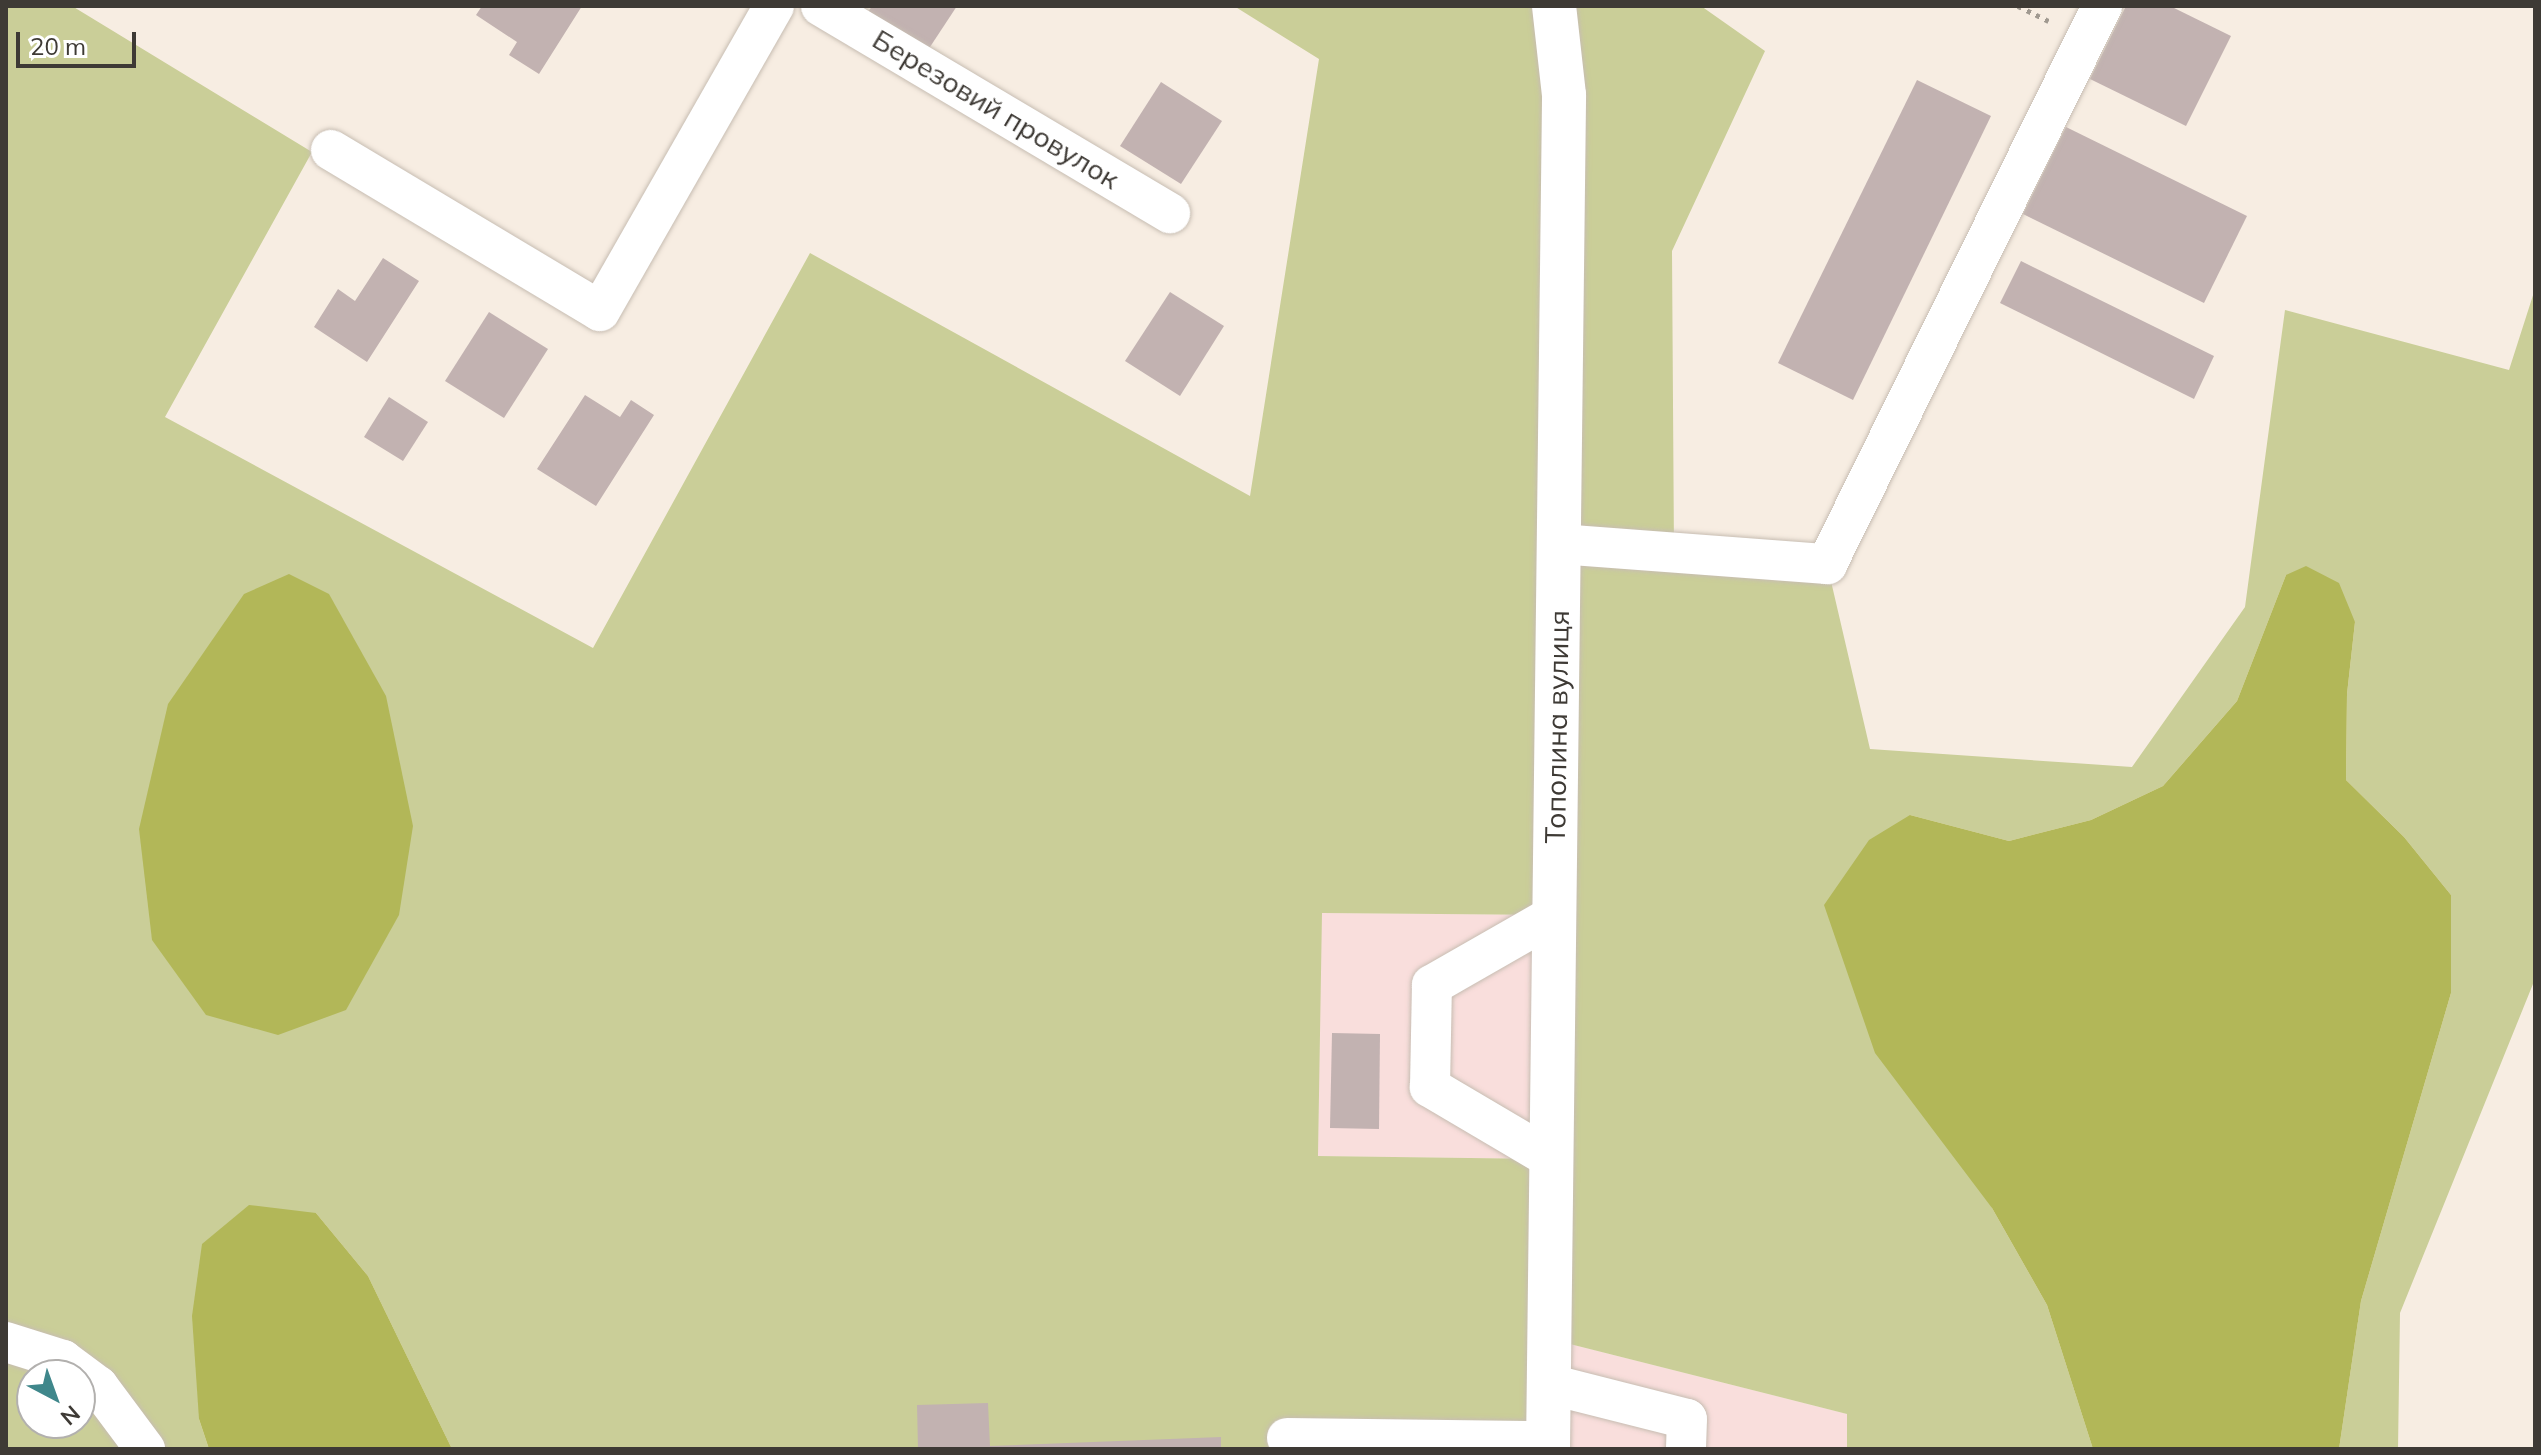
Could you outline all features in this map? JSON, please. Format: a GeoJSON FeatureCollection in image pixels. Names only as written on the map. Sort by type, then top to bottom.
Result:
{"type":"FeatureCollection","features":[{"type":"Feature","properties":{"kind":"main road","name":"Тополина вулиця"},"geometry":{"type":"LineString","coordinates":[[1548,1445],[1564,95],[1554,6]]}},
{"type":"Feature","properties":{"kind":"street"},"geometry":{"type":"LineString","coordinates":[[331,150],[600,311],[774,6]]}},
{"type":"Feature","properties":{"kind":"street","name":"Березовий провулок"},"geometry":{"type":"LineString","coordinates":[[821,6],[1170,213]]}},
{"type":"Feature","properties":{"kind":"street"},"geometry":{"type":"LineString","coordinates":[[1559,544],[1827,564],[2102,6]]}},
{"type":"Feature","properties":{"kind":"street"},"geometry":{"type":"LineString","coordinates":[[1552,1159],[1430,1087],[1432,985],[1554,915]]}},
{"type":"Feature","properties":{"kind":"street"},"geometry":{"type":"LineString","coordinates":[[6,1342],[63,1360],[98,1386],[145,1449]]}},
{"type":"Feature","properties":{"kind":"street"},"geometry":{"type":"LineString","coordinates":[[1549,1384],[1687,1419],[1686,1449]]}},
{"type":"Feature","properties":{"kind":"street"},"geometry":{"type":"LineString","coordinates":[[1287,1438],[1548,1445]]}},
{"type":"Feature","properties":{"kind":"shaded area"},"geometry":{"type":"Polygon","coordinates":[[[1321,913],[1554,915],[1552,1159],[1318,1156],[1321,913]]]}},
{"type":"Feature","properties":{"kind":"shaded area"},"geometry":{"type":"Polygon","coordinates":[[[1550,1339],[1847,1414],[1847,1449],[1548,1449],[1550,1339]]]}},
{"type":"Feature","properties":{"kind":"green space"},"geometry":{"type":"Polygon","coordinates":[[[6,6],[72,6],[312,152],[165,417],[593,648],[810,253],[1250,496],[1319,59],[1234,6],[1701,6],[1765,51],[1672,251],[1674,552],[1827,564],[1870,749],[2132,767],[2245,607],[2285,310],[2509,370],[2535,289],[2535,979],[2400,1313],[2398,1449],[2339,1449],[2361,1301],[2451,993],[2451,895],[2404,837],[2346,780],[2347,694],[2355,622],[2286,575],[2237,701],[2163,786],[2091,820],[2009,841],[1910,815],[1992,1208],[2047,1305],[2093,1449],[1847,1449],[1847,1414],[1550,1339],[1548,1449],[452,1449],[368,1276],[316,1213],[199,1419],[209,1449],[6,1449],[6,6]],[[1322,913],[1318,1156],[1551,1159],[1554,915],[1322,913]]]}},
{"type":"Feature","properties":{"kind":"green space"},"geometry":{"type":"Polygon","coordinates":[[[2306,566],[2339,583],[2355,622],[2347,694],[2346,780],[2404,837],[2451,895],[2451,993],[2361,1301],[2339,1449],[2093,1449],[2047,1305],[1992,1208],[1875,1053],[1824,905],[1869,840],[1910,815],[2009,841],[2091,820],[2163,786],[2237,701],[2286,575],[2306,566]]]}},
{"type":"Feature","properties":{"kind":"green space"},"geometry":{"type":"Polygon","coordinates":[[[289,574],[329,594],[386,696],[413,826],[399,915],[346,1010],[278,1035],[206,1015],[152,940],[139,829],[168,704],[244,594],[289,574]]]}},
{"type":"Feature","properties":{"kind":"green space"},"geometry":{"type":"Polygon","coordinates":[[[249,1205],[316,1213],[368,1276],[452,1449],[209,1449],[199,1419],[192,1316],[202,1244],[249,1205]]]}},
{"type":"Feature","properties":{"kind":"building"},"geometry":{"type":"Polygon","coordinates":[[[482,6],[582,6],[539,74],[509,55],[517,42],[476,15],[482,6]]]}},
{"type":"Feature","properties":{"kind":"building"},"geometry":{"type":"Polygon","coordinates":[[[872,6],[957,6],[928,50],[868,12],[872,6]]]}},
{"type":"Feature","properties":{"kind":"building"},"geometry":{"type":"Polygon","coordinates":[[[2126,6],[2170,6],[2231,36],[2186,126],[2090,79],[2126,6]]]}},
{"type":"Feature","properties":{"kind":"building"},"geometry":{"type":"Polygon","coordinates":[[[1917,80],[1991,116],[1853,400],[1778,363],[1917,80]]]}},
{"type":"Feature","properties":{"kind":"building"},"geometry":{"type":"Polygon","coordinates":[[[1161,82],[1222,121],[1181,184],[1120,146],[1161,82]]]}},
{"type":"Feature","properties":{"kind":"building"},"geometry":{"type":"Polygon","coordinates":[[[2066,127],[2247,216],[2204,303],[2023,214],[2066,127]]]}},
{"type":"Feature","properties":{"kind":"building"},"geometry":{"type":"Polygon","coordinates":[[[383,258],[419,281],[367,362],[314,327],[338,289],[355,301],[383,258]]]}},
{"type":"Feature","properties":{"kind":"building"},"geometry":{"type":"Polygon","coordinates":[[[2021,261],[2214,356],[2194,399],[2000,303],[2021,261]]]}},
{"type":"Feature","properties":{"kind":"building"},"geometry":{"type":"Polygon","coordinates":[[[1170,292],[1224,326],[1180,396],[1125,361],[1170,292]]]}},
{"type":"Feature","properties":{"kind":"building"},"geometry":{"type":"Polygon","coordinates":[[[489,312],[548,349],[504,418],[445,381],[489,312]]]}},
{"type":"Feature","properties":{"kind":"building"},"geometry":{"type":"Polygon","coordinates":[[[585,395],[620,417],[631,400],[654,415],[596,506],[537,469],[585,395]]]}},
{"type":"Feature","properties":{"kind":"building"},"geometry":{"type":"Polygon","coordinates":[[[389,397],[428,422],[403,461],[364,437],[389,397]]]}},
{"type":"Feature","properties":{"kind":"building"},"geometry":{"type":"Polygon","coordinates":[[[1332,1033],[1380,1034],[1379,1129],[1330,1128],[1332,1033]]]}},
{"type":"Feature","properties":{"kind":"building"},"geometry":{"type":"Polygon","coordinates":[[[988,1403],[990,1446],[1221,1437],[1221,1449],[918,1449],[917,1405],[988,1403]]]}}]}
